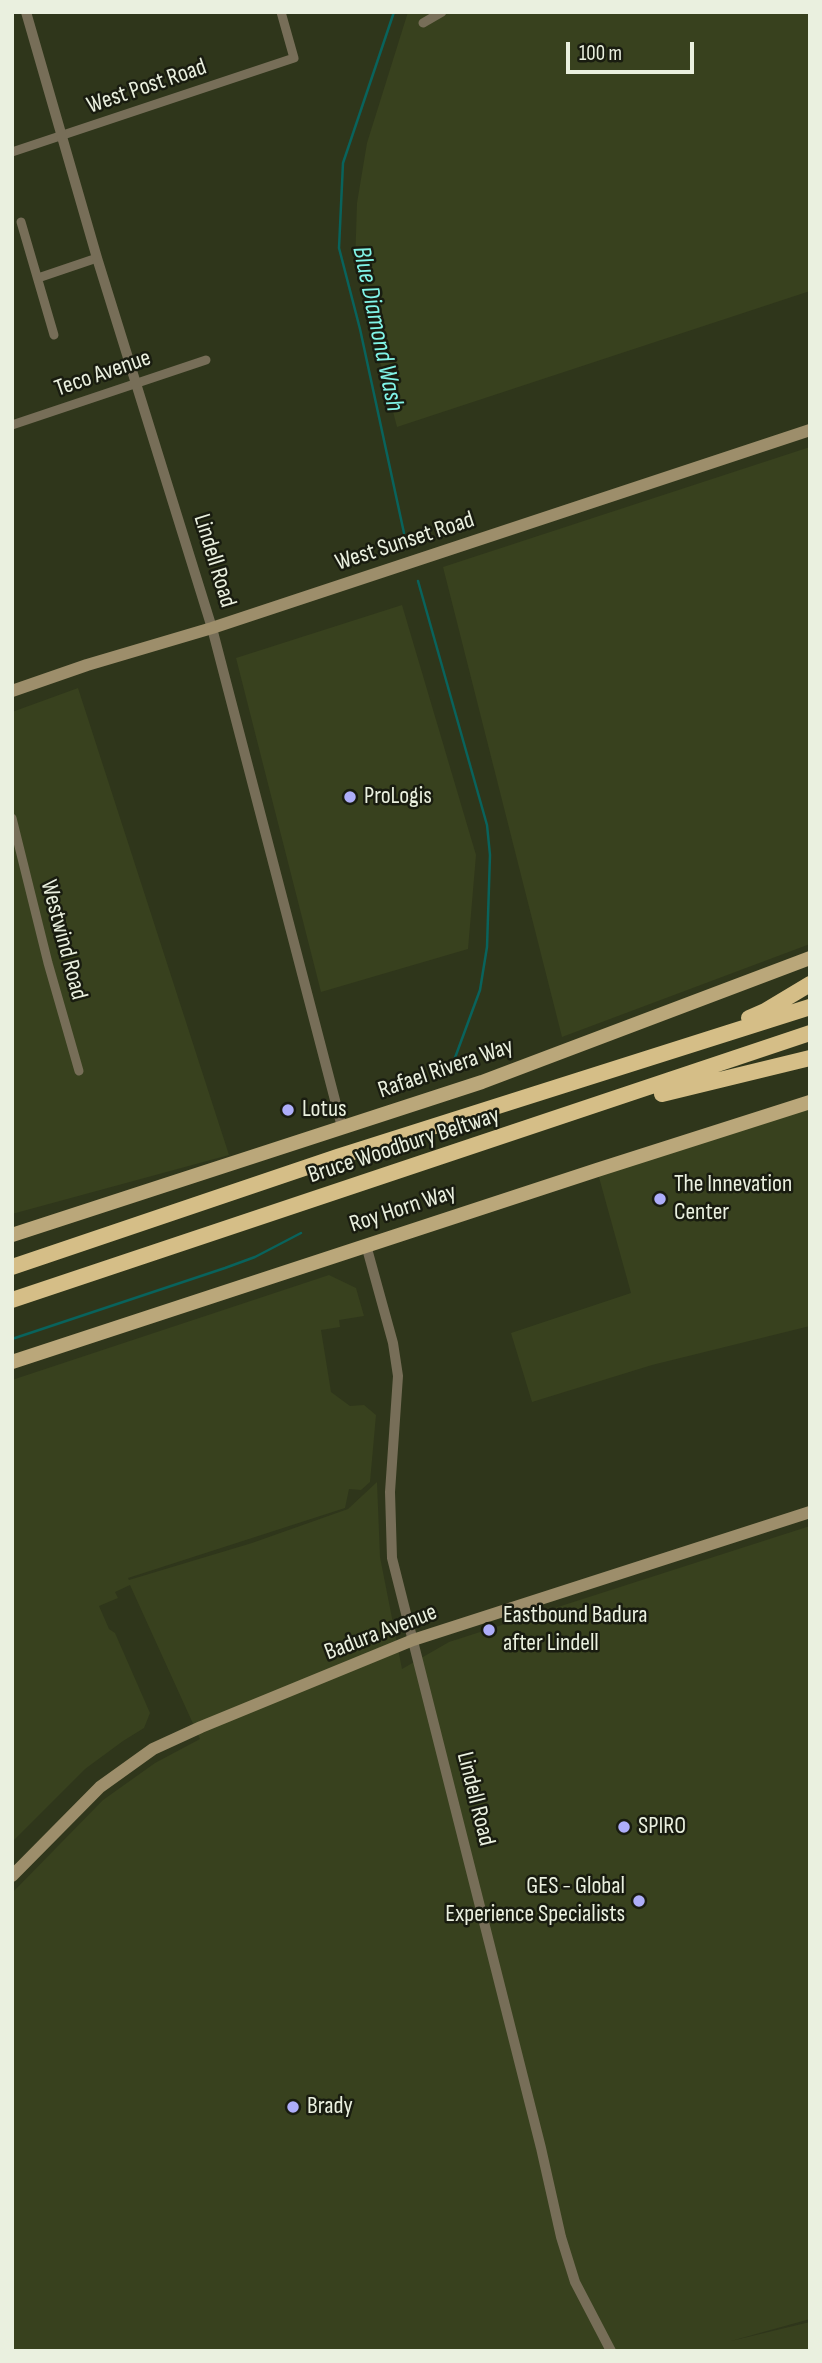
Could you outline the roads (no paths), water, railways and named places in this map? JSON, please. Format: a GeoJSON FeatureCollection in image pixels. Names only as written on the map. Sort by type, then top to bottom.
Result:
{"type":"FeatureCollection","features":[{"type":"Feature","properties":{"kind":"highway"},"geometry":{"type":"LineString","coordinates":[[683,1048],[765,1011],[810,984]]}},
{"type":"Feature","properties":{"kind":"highway","name":"Bruce Woodbury Beltway"},"geometry":{"type":"LineString","coordinates":[[12,1267],[337,1157],[810,1007]]}},
{"type":"Feature","properties":{"kind":"highway","name":"Bruce Woodbury Beltway"},"geometry":{"type":"LineString","coordinates":[[12,1300],[810,1033]]}},
{"type":"Feature","properties":{"kind":"highway"},"geometry":{"type":"LineString","coordinates":[[554,1120],[810,1058]]}},
{"type":"Feature","properties":{"kind":"highway"},"geometry":{"type":"LineString","coordinates":[[12,1255],[128,1222],[165,1217]]}},
{"type":"Feature","properties":{"kind":"main road","name":"West Sunset Road"},"geometry":{"type":"LineString","coordinates":[[12,691],[86,665],[212,628],[810,430]]}},
{"type":"Feature","properties":{"kind":"main road","name":"Rafael Rivera Way"},"geometry":{"type":"LineString","coordinates":[[12,1235],[537,1062],[810,958]]}},
{"type":"Feature","properties":{"kind":"main road","name":"Roy Horn Way"},"geometry":{"type":"LineString","coordinates":[[12,1362],[810,1102]]}},
{"type":"Feature","properties":{"kind":"main road","name":"Badura Avenue"},"geometry":{"type":"LineString","coordinates":[[12,1876],[100,1787],[153,1749],[211,1722],[413,1640],[810,1512]]}},
{"type":"Feature","properties":{"kind":"street","name":"Lindell Road"},"geometry":{"type":"LineString","coordinates":[[26,12],[97,258],[212,628],[342,1127]]}},
{"type":"Feature","properties":{"kind":"street","name":"West Post Road"},"geometry":{"type":"LineString","coordinates":[[12,152],[294,58],[281,12]]}},
{"type":"Feature","properties":{"kind":"street"},"geometry":{"type":"LineString","coordinates":[[423,23],[442,12]]}},
{"type":"Feature","properties":{"kind":"street"},"geometry":{"type":"LineString","coordinates":[[21,222],[54,335]]}},
{"type":"Feature","properties":{"kind":"street"},"geometry":{"type":"LineString","coordinates":[[38,278],[97,258]]}},
{"type":"Feature","properties":{"kind":"street","name":"Teco Avenue"},"geometry":{"type":"LineString","coordinates":[[12,425],[206,360]]}},
{"type":"Feature","properties":{"kind":"street","name":"Westwind Road"},"geometry":{"type":"LineString","coordinates":[[12,818],[48,963],[79,1071]]}},
{"type":"Feature","properties":{"kind":"street","name":"Lindell Road"},"geometry":{"type":"LineString","coordinates":[[366,1245],[393,1343],[398,1376],[390,1492],[393,1558],[538,2134],[561,2237],[575,2283],[611,2351]]}},
{"type":"Feature","properties":{"kind":"waterway","name":"Blue Diamond Wash"},"geometry":{"type":"LineString","coordinates":[[394,12],[343,163],[339,248],[360,329],[404,533]]}},
{"type":"Feature","properties":{"kind":"waterway"},"geometry":{"type":"LineString","coordinates":[[418,581],[487,825],[490,855],[487,947],[480,990],[449,1074]]}},
{"type":"Feature","properties":{"kind":"waterway"},"geometry":{"type":"LineString","coordinates":[[12,1339],[255,1257],[301,1233]]}},
{"type":"Feature","properties":{"kind":"place","name":"ProLogis"},"geometry":{"type":"Point","coordinates":[350,797]}},
{"type":"Feature","properties":{"kind":"place","name":"Lotus"},"geometry":{"type":"Point","coordinates":[288,1110]}},
{"type":"Feature","properties":{"kind":"place","name":"The Innevation Center"},"geometry":{"type":"Point","coordinates":[660,1199]}},
{"type":"Feature","properties":{"kind":"place","name":"Eastbound Badura after Lindell"},"geometry":{"type":"Point","coordinates":[489,1630]}},
{"type":"Feature","properties":{"kind":"place","name":"SPIRO"},"geometry":{"type":"Point","coordinates":[624,1827]}},
{"type":"Feature","properties":{"kind":"place","name":"GES - Global Experience Specialists"},"geometry":{"type":"Point","coordinates":[639,1901]}},
{"type":"Feature","properties":{"kind":"place","name":"Brady"},"geometry":{"type":"Point","coordinates":[293,2107]}}]}
